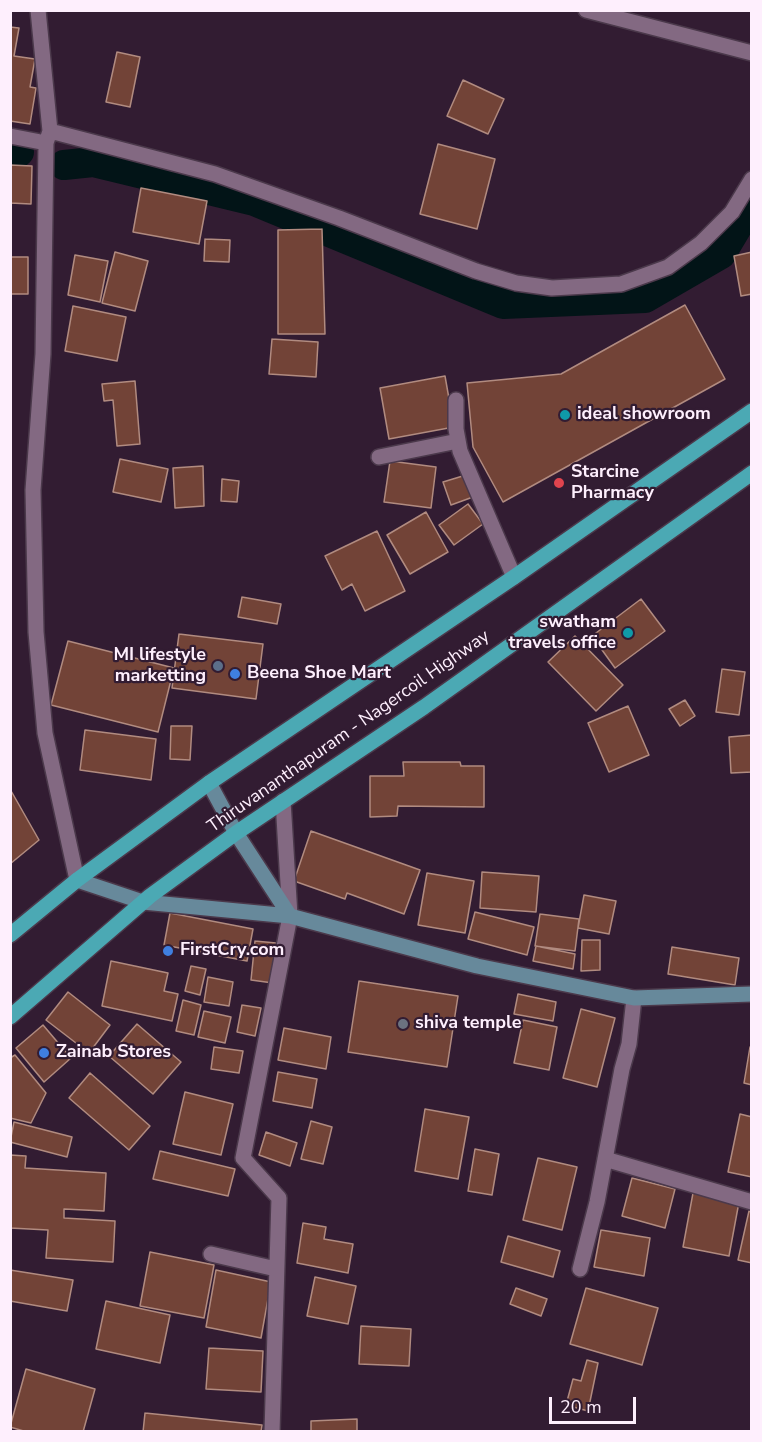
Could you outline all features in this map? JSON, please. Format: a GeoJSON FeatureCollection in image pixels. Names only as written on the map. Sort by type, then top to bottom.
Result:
{"type":"FeatureCollection","features":[{"type":"Feature","properties":{"kind":"main road","name":"Thiruvananthapuram - Nagercoil Highway"},"geometry":{"type":"LineString","coordinates":[[10,935],[77,880],[209,783],[514,577],[752,411]]}},
{"type":"Feature","properties":{"kind":"main road","name":"Thiruvananthapuram - Nagercoil Highway"},"geometry":{"type":"LineString","coordinates":[[10,1017],[143,902],[236,833],[424,706],[752,473]]}},
{"type":"Feature","properties":{"kind":"street"},"geometry":{"type":"LineString","coordinates":[[38,10],[48,137],[43,354],[33,490],[36,632],[45,733],[77,880],[143,902],[290,916],[477,966],[634,998],[752,994]]}},
{"type":"Feature","properties":{"kind":"street"},"geometry":{"type":"LineString","coordinates":[[586,10],[752,54]]}},
{"type":"Feature","properties":{"kind":"street"},"geometry":{"type":"LineString","coordinates":[[10,136],[48,137],[215,174],[339,218],[476,271],[516,282],[552,288],[621,284],[668,267],[701,243],[732,212],[752,179]]}},
{"type":"Feature","properties":{"kind":"street"},"geometry":{"type":"LineString","coordinates":[[456,400],[460,451],[514,577]]}},
{"type":"Feature","properties":{"kind":"street"},"geometry":{"type":"LineString","coordinates":[[380,457],[458,441]]}},
{"type":"Feature","properties":{"kind":"street"},"geometry":{"type":"LineString","coordinates":[[209,783],[236,833],[290,916]]}},
{"type":"Feature","properties":{"kind":"street"},"geometry":{"type":"LineString","coordinates":[[272,1431],[279,1198],[243,1158],[290,916],[283,801]]}},
{"type":"Feature","properties":{"kind":"street"},"geometry":{"type":"LineString","coordinates":[[580,1269],[629,1044],[634,998]]}},
{"type":"Feature","properties":{"kind":"street"},"geometry":{"type":"LineString","coordinates":[[605,1159],[752,1202]]}},
{"type":"Feature","properties":{"kind":"street"},"geometry":{"type":"LineString","coordinates":[[211,1254],[276,1269]]}},
{"type":"Feature","properties":{"kind":"building"},"geometry":{"type":"Polygon","coordinates":[[[10,27],[19,28],[14,56],[35,59],[30,87],[36,88],[30,124],[10,121],[10,27]]]}},
{"type":"Feature","properties":{"kind":"building"},"geometry":{"type":"Polygon","coordinates":[[[117,52],[140,57],[130,107],[106,102],[117,52]]]}},
{"type":"Feature","properties":{"kind":"building"},"geometry":{"type":"Polygon","coordinates":[[[463,80],[504,99],[488,134],[447,116],[463,80]]]}},
{"type":"Feature","properties":{"kind":"building"},"geometry":{"type":"Polygon","coordinates":[[[438,144],[495,159],[477,229],[420,214],[438,144]]]}},
{"type":"Feature","properties":{"kind":"building"},"geometry":{"type":"Polygon","coordinates":[[[10,165],[32,166],[31,204],[10,203],[10,165]]]}},
{"type":"Feature","properties":{"kind":"building"},"geometry":{"type":"Polygon","coordinates":[[[141,188],[207,201],[199,244],[133,232],[141,188]]]}},
{"type":"Feature","properties":{"kind":"building"},"geometry":{"type":"Polygon","coordinates":[[[322,229],[325,334],[278,334],[278,230],[322,229]]]}},
{"type":"Feature","properties":{"kind":"building"},"geometry":{"type":"Polygon","coordinates":[[[205,239],[230,240],[229,262],[204,261],[205,239]]]}},
{"type":"Feature","properties":{"kind":"building"},"geometry":{"type":"Polygon","coordinates":[[[115,252],[148,261],[135,311],[102,303],[115,252]]]}},
{"type":"Feature","properties":{"kind":"building"},"geometry":{"type":"Polygon","coordinates":[[[752,252],[752,294],[741,296],[734,256],[752,252]]]}},
{"type":"Feature","properties":{"kind":"building"},"geometry":{"type":"Polygon","coordinates":[[[75,255],[108,261],[100,302],[68,295],[75,255]]]}},
{"type":"Feature","properties":{"kind":"building"},"geometry":{"type":"Polygon","coordinates":[[[10,257],[28,257],[28,294],[10,294],[10,257]]]}},
{"type":"Feature","properties":{"kind":"building","name":"ideal showroom"},"geometry":{"type":"Polygon","coordinates":[[[685,305],[725,379],[503,502],[473,447],[467,383],[561,374],[685,305]]]}},
{"type":"Feature","properties":{"kind":"building"},"geometry":{"type":"Polygon","coordinates":[[[73,306],[126,317],[117,361],[65,351],[73,306]]]}},
{"type":"Feature","properties":{"kind":"building"},"geometry":{"type":"Polygon","coordinates":[[[272,339],[318,342],[316,377],[269,374],[272,339]]]}},
{"type":"Feature","properties":{"kind":"building"},"geometry":{"type":"Polygon","coordinates":[[[445,376],[454,427],[389,439],[380,388],[445,376]]]}},
{"type":"Feature","properties":{"kind":"building"},"geometry":{"type":"Polygon","coordinates":[[[135,381],[140,444],[117,446],[113,400],[104,401],[102,384],[135,381]]]}},
{"type":"Feature","properties":{"kind":"building"},"geometry":{"type":"Polygon","coordinates":[[[120,459],[168,469],[161,502],[113,492],[120,459]]]}},
{"type":"Feature","properties":{"kind":"building"},"geometry":{"type":"Polygon","coordinates":[[[390,461],[436,467],[431,508],[384,502],[390,461]]]}},
{"type":"Feature","properties":{"kind":"building"},"geometry":{"type":"Polygon","coordinates":[[[203,466],[204,506],[175,508],[173,468],[203,466]]]}},
{"type":"Feature","properties":{"kind":"building"},"geometry":{"type":"Polygon","coordinates":[[[466,475],[473,497],[451,505],[443,482],[466,475]]]}},
{"type":"Feature","properties":{"kind":"building"},"geometry":{"type":"Polygon","coordinates":[[[222,479],[239,481],[237,502],[221,501],[222,479]]]}},
{"type":"Feature","properties":{"kind":"building"},"geometry":{"type":"Polygon","coordinates":[[[468,504],[483,524],[454,545],[439,525],[468,504]]]}},
{"type":"Feature","properties":{"kind":"building"},"geometry":{"type":"Polygon","coordinates":[[[426,512],[448,552],[410,574],[387,535],[426,512]]]}},
{"type":"Feature","properties":{"kind":"building"},"geometry":{"type":"Polygon","coordinates":[[[377,531],[405,591],[365,611],[352,584],[342,590],[325,556],[377,531]]]}},
{"type":"Feature","properties":{"kind":"building"},"geometry":{"type":"Polygon","coordinates":[[[242,597],[281,604],[277,624],[238,617],[242,597]]]}},
{"type":"Feature","properties":{"kind":"building","name":"swatham travels office"},"geometry":{"type":"Polygon","coordinates":[[[641,599],[665,631],[615,668],[592,636],[641,599]]]}},
{"type":"Feature","properties":{"kind":"building","name":"MI lifestyle marketting"},"geometry":{"type":"Polygon","coordinates":[[[179,634],[263,644],[256,699],[172,688],[179,634]]]}},
{"type":"Feature","properties":{"kind":"building"},"geometry":{"type":"Polygon","coordinates":[[[575,636],[623,685],[596,711],[548,662],[575,636]]]}},
{"type":"Feature","properties":{"kind":"building"},"geometry":{"type":"Polygon","coordinates":[[[68,641],[174,668],[158,732],[51,705],[68,641]]]}},
{"type":"Feature","properties":{"kind":"building"},"geometry":{"type":"Polygon","coordinates":[[[722,669],[745,672],[739,715],[716,712],[722,669]]]}},
{"type":"Feature","properties":{"kind":"building"},"geometry":{"type":"Polygon","coordinates":[[[685,700],[695,716],[680,726],[669,709],[685,700]]]}},
{"type":"Feature","properties":{"kind":"building"},"geometry":{"type":"Polygon","coordinates":[[[628,706],[649,755],[609,772],[588,723],[628,706]]]}},
{"type":"Feature","properties":{"kind":"building"},"geometry":{"type":"Polygon","coordinates":[[[171,726],[192,726],[190,760],[170,759],[171,726]]]}},
{"type":"Feature","properties":{"kind":"building"},"geometry":{"type":"Polygon","coordinates":[[[85,730],[156,739],[151,780],[80,770],[85,730]]]}},
{"type":"Feature","properties":{"kind":"building"},"geometry":{"type":"Polygon","coordinates":[[[752,735],[752,772],[731,773],[729,737],[752,735]]]}},
{"type":"Feature","properties":{"kind":"building"},"geometry":{"type":"Polygon","coordinates":[[[403,762],[460,762],[461,766],[484,766],[484,807],[398,806],[397,816],[370,817],[370,776],[404,776],[403,762]]]}},
{"type":"Feature","properties":{"kind":"building"},"geometry":{"type":"Polygon","coordinates":[[[10,789],[39,840],[10,864],[10,789]]]}},
{"type":"Feature","properties":{"kind":"building"},"geometry":{"type":"Polygon","coordinates":[[[311,831],[420,870],[404,914],[347,893],[345,899],[294,881],[311,831]]]}},
{"type":"Feature","properties":{"kind":"building"},"geometry":{"type":"Polygon","coordinates":[[[482,872],[539,876],[536,912],[480,908],[482,872]]]}},
{"type":"Feature","properties":{"kind":"building"},"geometry":{"type":"Polygon","coordinates":[[[427,873],[474,881],[465,933],[418,925],[427,873]]]}},
{"type":"Feature","properties":{"kind":"building"},"geometry":{"type":"Polygon","coordinates":[[[584,895],[616,901],[609,934],[578,928],[584,895]]]}},
{"type":"Feature","properties":{"kind":"building"},"geometry":{"type":"Polygon","coordinates":[[[475,912],[534,927],[527,955],[468,939],[475,912]]]}},
{"type":"Feature","properties":{"kind":"building"},"geometry":{"type":"Polygon","coordinates":[[[170,913],[253,929],[247,961],[164,945],[170,913]]]}},
{"type":"Feature","properties":{"kind":"building"},"geometry":{"type":"Polygon","coordinates":[[[540,914],[579,919],[575,951],[535,946],[540,914]]]}},
{"type":"Feature","properties":{"kind":"building"},"geometry":{"type":"Polygon","coordinates":[[[582,940],[600,940],[600,970],[581,971],[582,940]]]}},
{"type":"Feature","properties":{"kind":"building"},"geometry":{"type":"Polygon","coordinates":[[[255,941],[276,943],[273,983],[251,980],[255,941]]]}},
{"type":"Feature","properties":{"kind":"building"},"geometry":{"type":"Polygon","coordinates":[[[536,946],[575,954],[573,969],[533,961],[536,946]]]}},
{"type":"Feature","properties":{"kind":"building"},"geometry":{"type":"Polygon","coordinates":[[[672,947],[739,958],[735,985],[668,974],[672,947]]]}},
{"type":"Feature","properties":{"kind":"building"},"geometry":{"type":"Polygon","coordinates":[[[111,961],[168,973],[164,991],[178,994],[172,1021],[102,1006],[111,961]]]}},
{"type":"Feature","properties":{"kind":"building"},"geometry":{"type":"Polygon","coordinates":[[[191,966],[206,969],[200,995],[185,991],[191,966]]]}},
{"type":"Feature","properties":{"kind":"building"},"geometry":{"type":"Polygon","coordinates":[[[208,977],[233,982],[229,1006],[204,1002],[208,977]]]}},
{"type":"Feature","properties":{"kind":"building","name":"shiva temple"},"geometry":{"type":"Polygon","coordinates":[[[359,981],[458,996],[447,1067],[348,1052],[359,981]]]}},
{"type":"Feature","properties":{"kind":"building"},"geometry":{"type":"Polygon","coordinates":[[[68,992],[110,1025],[89,1053],[46,1020],[68,992]]]}},
{"type":"Feature","properties":{"kind":"building"},"geometry":{"type":"Polygon","coordinates":[[[518,994],[556,1002],[553,1021],[514,1014],[518,994]]]}},
{"type":"Feature","properties":{"kind":"building"},"geometry":{"type":"Polygon","coordinates":[[[183,1000],[201,1005],[194,1035],[176,1031],[183,1000]]]}},
{"type":"Feature","properties":{"kind":"building"},"geometry":{"type":"Polygon","coordinates":[[[242,1005],[261,1008],[255,1036],[237,1032],[242,1005]]]}},
{"type":"Feature","properties":{"kind":"building"},"geometry":{"type":"Polygon","coordinates":[[[581,1009],[615,1018],[597,1087],[563,1078],[581,1009]]]}},
{"type":"Feature","properties":{"kind":"building"},"geometry":{"type":"Polygon","coordinates":[[[204,1011],[231,1017],[225,1043],[198,1037],[204,1011]]]}},
{"type":"Feature","properties":{"kind":"building"},"geometry":{"type":"Polygon","coordinates":[[[523,1020],[557,1027],[549,1070],[514,1063],[523,1020]]]}},
{"type":"Feature","properties":{"kind":"building"},"geometry":{"type":"Polygon","coordinates":[[[137,1024],[181,1062],[153,1094],[109,1056],[137,1024]]]}},
{"type":"Feature","properties":{"kind":"building","name":"Zainab Stores"},"geometry":{"type":"Polygon","coordinates":[[[43,1025],[71,1058],[44,1082],[16,1048],[43,1025]]]}},
{"type":"Feature","properties":{"kind":"building"},"geometry":{"type":"Polygon","coordinates":[[[284,1028],[331,1037],[326,1069],[278,1060],[284,1028]]]}},
{"type":"Feature","properties":{"kind":"building"},"geometry":{"type":"Polygon","coordinates":[[[214,1047],[243,1051],[239,1073],[211,1069],[214,1047]]]}},
{"type":"Feature","properties":{"kind":"building"},"geometry":{"type":"Polygon","coordinates":[[[750,1047],[752,1047],[752,1085],[744,1083],[750,1047]]]}},
{"type":"Feature","properties":{"kind":"building"},"geometry":{"type":"Polygon","coordinates":[[[15,1055],[46,1093],[31,1123],[10,1118],[10,1058],[15,1055]]]}},
{"type":"Feature","properties":{"kind":"building"},"geometry":{"type":"Polygon","coordinates":[[[278,1072],[317,1079],[312,1108],[273,1101],[278,1072]]]}},
{"type":"Feature","properties":{"kind":"building"},"geometry":{"type":"Polygon","coordinates":[[[90,1073],[150,1126],[129,1150],[69,1098],[90,1073]]]}},
{"type":"Feature","properties":{"kind":"building"},"geometry":{"type":"Polygon","coordinates":[[[185,1092],[233,1104],[221,1155],[173,1144],[185,1092]]]}},
{"type":"Feature","properties":{"kind":"building"},"geometry":{"type":"Polygon","coordinates":[[[425,1109],[469,1117],[458,1179],[415,1171],[425,1109]]]}},
{"type":"Feature","properties":{"kind":"building"},"geometry":{"type":"Polygon","coordinates":[[[740,1114],[752,1117],[752,1177],[728,1172],[740,1114]]]}},
{"type":"Feature","properties":{"kind":"building"},"geometry":{"type":"Polygon","coordinates":[[[311,1121],[332,1127],[323,1164],[301,1159],[311,1121]]]}},
{"type":"Feature","properties":{"kind":"building"},"geometry":{"type":"Polygon","coordinates":[[[14,1122],[72,1137],[67,1157],[10,1142],[14,1122]]]}},
{"type":"Feature","properties":{"kind":"building"},"geometry":{"type":"Polygon","coordinates":[[[266,1132],[297,1143],[290,1166],[259,1155],[266,1132]]]}},
{"type":"Feature","properties":{"kind":"building"},"geometry":{"type":"Polygon","coordinates":[[[475,1149],[499,1154],[492,1195],[468,1191],[475,1149]]]}},
{"type":"Feature","properties":{"kind":"building"},"geometry":{"type":"Polygon","coordinates":[[[160,1151],[235,1169],[228,1196],[153,1179],[160,1151]]]}},
{"type":"Feature","properties":{"kind":"building"},"geometry":{"type":"Polygon","coordinates":[[[10,1155],[26,1156],[25,1168],[106,1173],[104,1211],[64,1209],[64,1218],[115,1221],[113,1262],[46,1258],[48,1230],[10,1228],[10,1155]]]}},
{"type":"Feature","properties":{"kind":"building"},"geometry":{"type":"Polygon","coordinates":[[[538,1158],[577,1167],[562,1230],[523,1220],[538,1158]]]}},
{"type":"Feature","properties":{"kind":"building"},"geometry":{"type":"Polygon","coordinates":[[[632,1178],[675,1189],[665,1228],[622,1216],[632,1178]]]}},
{"type":"Feature","properties":{"kind":"building"},"geometry":{"type":"Polygon","coordinates":[[[693,1193],[739,1202],[729,1256],[683,1247],[693,1193]]]}},
{"type":"Feature","properties":{"kind":"building"},"geometry":{"type":"Polygon","coordinates":[[[749,1211],[752,1212],[752,1263],[738,1260],[749,1211]]]}},
{"type":"Feature","properties":{"kind":"building"},"geometry":{"type":"Polygon","coordinates":[[[303,1223],[326,1227],[324,1239],[353,1244],[348,1273],[297,1263],[303,1223]]]}},
{"type":"Feature","properties":{"kind":"building"},"geometry":{"type":"Polygon","coordinates":[[[601,1230],[650,1238],[644,1276],[594,1267],[601,1230]]]}},
{"type":"Feature","properties":{"kind":"building"},"geometry":{"type":"Polygon","coordinates":[[[508,1236],[560,1251],[553,1277],[501,1262],[508,1236]]]}},
{"type":"Feature","properties":{"kind":"building"},"geometry":{"type":"Polygon","coordinates":[[[150,1252],[214,1265],[204,1318],[140,1306],[150,1252]]]}},
{"type":"Feature","properties":{"kind":"building"},"geometry":{"type":"Polygon","coordinates":[[[10,1270],[73,1280],[67,1311],[10,1301],[10,1270]]]}},
{"type":"Feature","properties":{"kind":"building"},"geometry":{"type":"Polygon","coordinates":[[[216,1270],[271,1282],[261,1338],[206,1327],[216,1270]]]}},
{"type":"Feature","properties":{"kind":"building"},"geometry":{"type":"Polygon","coordinates":[[[315,1277],[356,1286],[348,1324],[307,1316],[315,1277]]]}},
{"type":"Feature","properties":{"kind":"building"},"geometry":{"type":"Polygon","coordinates":[[[516,1288],[547,1299],[541,1316],[510,1304],[516,1288]]]}},
{"type":"Feature","properties":{"kind":"building"},"geometry":{"type":"Polygon","coordinates":[[[586,1288],[658,1308],[642,1365],[570,1344],[586,1288]]]}},
{"type":"Feature","properties":{"kind":"building"},"geometry":{"type":"Polygon","coordinates":[[[106,1301],[170,1315],[160,1363],[96,1349],[106,1301]]]}},
{"type":"Feature","properties":{"kind":"building"},"geometry":{"type":"Polygon","coordinates":[[[361,1326],[411,1329],[409,1366],[359,1364],[361,1326]]]}},
{"type":"Feature","properties":{"kind":"building"},"geometry":{"type":"Polygon","coordinates":[[[209,1348],[263,1351],[261,1392],[206,1389],[209,1348]]]}},
{"type":"Feature","properties":{"kind":"building"},"geometry":{"type":"Polygon","coordinates":[[[587,1360],[598,1363],[588,1411],[566,1405],[573,1379],[581,1381],[587,1360]]]}},
{"type":"Feature","properties":{"kind":"building"},"geometry":{"type":"Polygon","coordinates":[[[26,1369],[95,1389],[83,1432],[27,1432],[10,1427],[26,1369]]]}},
{"type":"Feature","properties":{"kind":"building"},"geometry":{"type":"Polygon","coordinates":[[[145,1413],[262,1425],[261,1432],[143,1432],[145,1413]]]}},
{"type":"Feature","properties":{"kind":"building"},"geometry":{"type":"Polygon","coordinates":[[[357,1419],[357,1432],[311,1432],[311,1421],[357,1419]]]}},
{"type":"Feature","properties":{"kind":"waterway"},"geometry":{"type":"LineString","coordinates":[[10,152],[19,152]]}},
{"type":"Feature","properties":{"kind":"waterway"},"geometry":{"type":"LineString","coordinates":[[64,165],[93,162],[254,201],[503,304],[645,298],[721,254],[752,202]]}},
{"type":"Feature","properties":{"kind":"place","name":"ideal showroom"},"geometry":{"type":"Point","coordinates":[565,415]}},
{"type":"Feature","properties":{"kind":"place","name":"Starcine Pharmacy"},"geometry":{"type":"Point","coordinates":[559,483]}},
{"type":"Feature","properties":{"kind":"place","name":"swatham travels office"},"geometry":{"type":"Point","coordinates":[628,633]}},
{"type":"Feature","properties":{"kind":"place","name":"MI lifestyle marketting"},"geometry":{"type":"Point","coordinates":[218,666]}},
{"type":"Feature","properties":{"kind":"place","name":"Beena Shoe Mart"},"geometry":{"type":"Point","coordinates":[235,674]}},
{"type":"Feature","properties":{"kind":"place","name":"FirstCry.com"},"geometry":{"type":"Point","coordinates":[168,951]}},
{"type":"Feature","properties":{"kind":"place","name":"shiva temple"},"geometry":{"type":"Point","coordinates":[403,1024]}},
{"type":"Feature","properties":{"kind":"place","name":"Zainab Stores"},"geometry":{"type":"Point","coordinates":[44,1053]}}]}
